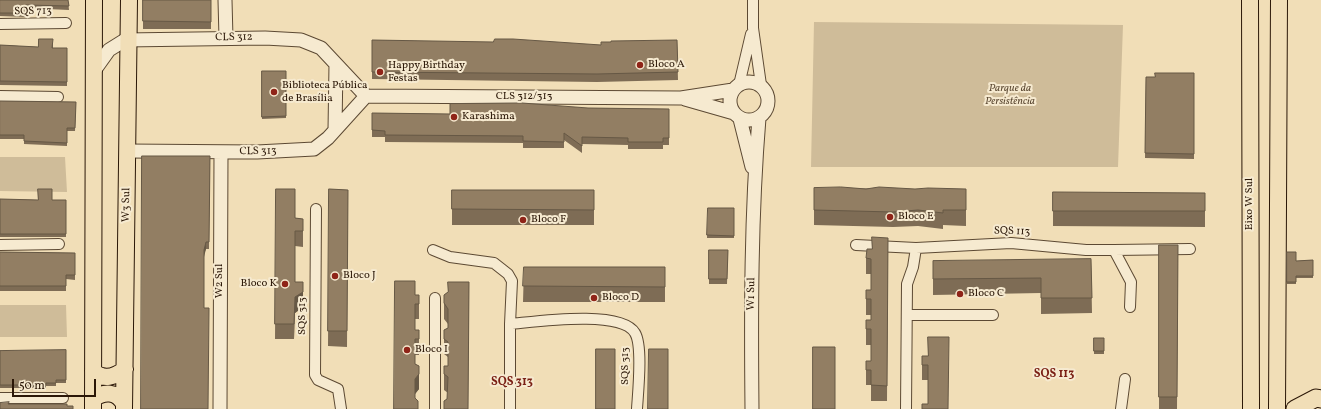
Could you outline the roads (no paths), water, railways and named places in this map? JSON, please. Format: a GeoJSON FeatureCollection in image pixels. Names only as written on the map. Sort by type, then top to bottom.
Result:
{"type":"FeatureCollection","features":[{"type":"Feature","properties":{"kind":"highway"},"geometry":{"type":"LineString","coordinates":[[1296,409],[1316,398],[1321,399]]}},
{"type":"Feature","properties":{"kind":"main road"},"geometry":{"type":"LineString","coordinates":[[93,404],[94,0]]}},
{"type":"Feature","properties":{"kind":"main road","name":"W3 Sul"},"geometry":{"type":"LineString","coordinates":[[124,407],[129,0]]}},
{"type":"Feature","properties":{"kind":"main road","name":"Eixo W Sul"},"geometry":{"type":"LineString","coordinates":[[1250,0],[1251,409]]}},
{"type":"Feature","properties":{"kind":"main road"},"geometry":{"type":"LineString","coordinates":[[1277,409],[1279,0]]}},
{"type":"Feature","properties":{"kind":"main road"},"geometry":{"type":"LineString","coordinates":[[93,371],[99,376],[105,378],[120,373],[125,369]]}},
{"type":"Feature","properties":{"kind":"main road"},"geometry":{"type":"LineString","coordinates":[[93,404],[102,393],[112,394],[121,399],[124,407]]}},
{"type":"Feature","properties":{"kind":"street"},"geometry":{"type":"LineString","coordinates":[[225,0],[226,38]]}},
{"type":"Feature","properties":{"kind":"street"},"geometry":{"type":"LineString","coordinates":[[753,0],[753,28],[761,85]]}},
{"type":"Feature","properties":{"kind":"street","name":"SQS 713"},"geometry":{"type":"LineString","coordinates":[[0,24],[66,23]]}},
{"type":"Feature","properties":{"kind":"street"},"geometry":{"type":"LineString","coordinates":[[736,88],[746,82],[754,82],[761,85],[769,98],[765,113],[759,118],[746,121],[737,116],[730,106],[730,98],[736,88],[753,28]]}},
{"type":"Feature","properties":{"kind":"street","name":"CLS 312"},"geometry":{"type":"LineString","coordinates":[[128,39],[268,38],[301,40],[321,48],[366,96]]}},
{"type":"Feature","properties":{"kind":"street"},"geometry":{"type":"LineString","coordinates":[[94,71],[114,46],[121,41],[128,39]]}},
{"type":"Feature","properties":{"kind":"street"},"geometry":{"type":"LineString","coordinates":[[335,130],[336,64]]}},
{"type":"Feature","properties":{"kind":"street","name":"CLS 312/313"},"geometry":{"type":"LineString","coordinates":[[366,96],[681,98],[736,88]]}},
{"type":"Feature","properties":{"kind":"street"},"geometry":{"type":"LineString","coordinates":[[0,96],[58,97]]}},
{"type":"Feature","properties":{"kind":"street","name":"CLS 313"},"geometry":{"type":"LineString","coordinates":[[127,151],[221,153],[314,150],[335,130],[366,96]]}},
{"type":"Feature","properties":{"kind":"street","name":"CLS 312/313"},"geometry":{"type":"LineString","coordinates":[[681,98],[737,116]]}},
{"type":"Feature","properties":{"kind":"street","name":"W1 Sul"},"geometry":{"type":"LineString","coordinates":[[737,116],[754,178]]}},
{"type":"Feature","properties":{"kind":"street","name":"W1 Sul"},"geometry":{"type":"LineString","coordinates":[[752,409],[751,323],[754,178],[759,118]]}},
{"type":"Feature","properties":{"kind":"street","name":"W2 Sul"},"geometry":{"type":"LineString","coordinates":[[220,409],[221,153]]}},
{"type":"Feature","properties":{"kind":"street","name":"SQS 313"},"geometry":{"type":"LineString","coordinates":[[316,209],[314,375],[318,380],[338,389],[341,409]]}},
{"type":"Feature","properties":{"kind":"street","name":"SQS 113"},"geometry":{"type":"LineString","coordinates":[[856,245],[916,248],[1011,243],[1086,250],[1190,249]]}},
{"type":"Feature","properties":{"kind":"street"},"geometry":{"type":"LineString","coordinates":[[0,244],[59,244]]}},
{"type":"Feature","properties":{"kind":"street"},"geometry":{"type":"LineString","coordinates":[[906,409],[908,315],[907,284],[913,267],[916,248]]}},
{"type":"Feature","properties":{"kind":"street"},"geometry":{"type":"LineString","coordinates":[[433,250],[450,257],[494,263],[503,268],[512,281],[510,324],[510,409]]}},
{"type":"Feature","properties":{"kind":"street"},"geometry":{"type":"LineString","coordinates":[[1114,250],[1131,282],[1130,307]]}},
{"type":"Feature","properties":{"kind":"street"},"geometry":{"type":"LineString","coordinates":[[435,298],[435,409]]}},
{"type":"Feature","properties":{"kind":"street"},"geometry":{"type":"LineString","coordinates":[[908,315],[993,315]]}},
{"type":"Feature","properties":{"kind":"street","name":"SQS 313"},"geometry":{"type":"LineString","coordinates":[[510,324],[575,319],[616,321],[627,325],[634,332],[638,347],[637,409]]}},
{"type":"Feature","properties":{"kind":"street"},"geometry":{"type":"LineString","coordinates":[[1121,409],[1125,379]]}},
{"type":"Feature","properties":{"kind":"street"},"geometry":{"type":"LineString","coordinates":[[0,398],[63,398]]}},
{"type":"Feature","properties":{"kind":"place","name":"Bloco A"},"geometry":{"type":"Point","coordinates":[640,65]}},
{"type":"Feature","properties":{"kind":"place","name":"Happy Birthday Festas"},"geometry":{"type":"Point","coordinates":[380,72]}},
{"type":"Feature","properties":{"kind":"place","name":"Biblioteca Pública de Brasília"},"geometry":{"type":"Point","coordinates":[274,92]}},
{"type":"Feature","properties":{"kind":"place","name":"Karashima"},"geometry":{"type":"Point","coordinates":[454,117]}},
{"type":"Feature","properties":{"kind":"place","name":"Bloco E"},"geometry":{"type":"Point","coordinates":[890,217]}},
{"type":"Feature","properties":{"kind":"place","name":"Bloco F"},"geometry":{"type":"Point","coordinates":[523,220]}},
{"type":"Feature","properties":{"kind":"place","name":"Bloco J"},"geometry":{"type":"Point","coordinates":[335,276]}},
{"type":"Feature","properties":{"kind":"place","name":"Bloco K"},"geometry":{"type":"Point","coordinates":[285,284]}},
{"type":"Feature","properties":{"kind":"place","name":"Bloco C"},"geometry":{"type":"Point","coordinates":[960,294]}},
{"type":"Feature","properties":{"kind":"place","name":"Bloco D"},"geometry":{"type":"Point","coordinates":[594,298]}},
{"type":"Feature","properties":{"kind":"place","name":"Bloco I"},"geometry":{"type":"Point","coordinates":[407,350]}},
{"type":"Feature","properties":{"kind":"district","name":"SQS 113"},"geometry":{"type":"Point","coordinates":[1054,375]}},
{"type":"Feature","properties":{"kind":"district","name":"SQS 313"},"geometry":{"type":"Point","coordinates":[512,383]}},
{"type":"Feature","properties":{"kind":"park label","name":"Parque da Persistência"},"geometry":{"type":"Point","coordinates":[1010,95]}}]}
